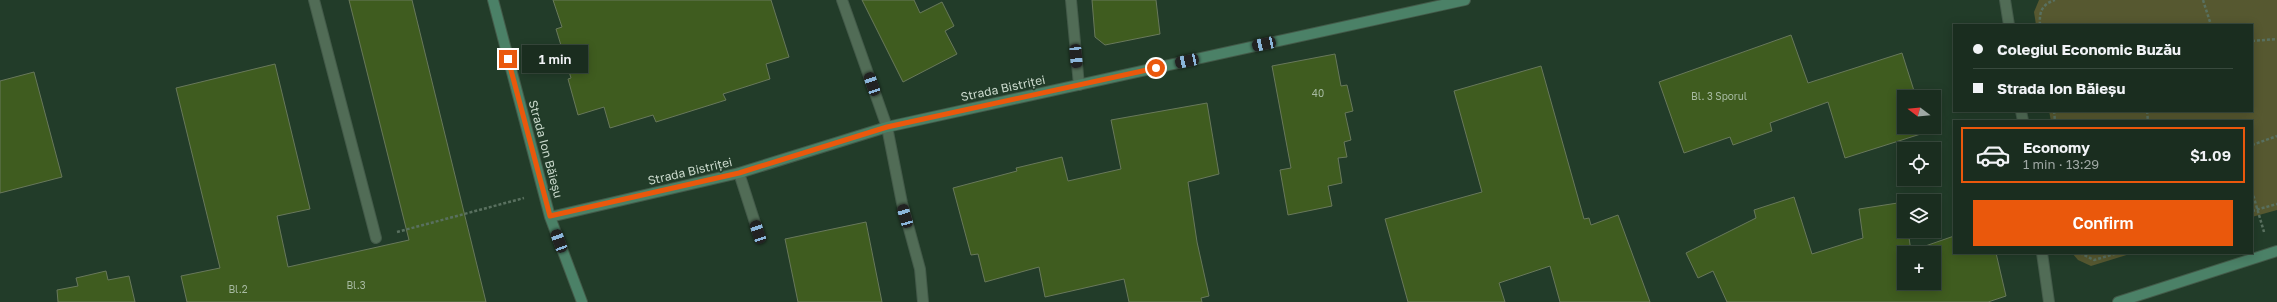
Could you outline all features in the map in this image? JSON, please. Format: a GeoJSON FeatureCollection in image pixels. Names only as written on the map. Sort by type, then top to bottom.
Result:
{"type":"FeatureCollection","features":[{"type":"Feature","properties":{"kind":"street"},"geometry":{"type":"LineString","coordinates":[[314,0],[376,238]]}},
{"type":"Feature","properties":{"kind":"street","name":"Strada Ion Băieșu"},"geometry":{"type":"LineString","coordinates":[[493,0],[550,216],[582,302]]}},
{"type":"Feature","properties":{"kind":"street"},"geometry":{"type":"LineString","coordinates":[[842,0],[887,127],[902,203],[920,269],[924,302]]}},
{"type":"Feature","properties":{"kind":"street"},"geometry":{"type":"LineString","coordinates":[[1071,0],[1079,85]]}},
{"type":"Feature","properties":{"kind":"street","name":"Strada Bistriței"},"geometry":{"type":"LineString","coordinates":[[550,216],[739,173],[887,127],[1465,0]]}},
{"type":"Feature","properties":{"kind":"street"},"geometry":{"type":"LineString","coordinates":[[2005,0],[2009,24]]}},
{"type":"Feature","properties":{"kind":"street"},"geometry":{"type":"LineString","coordinates":[[739,173],[758,232]]}},
{"type":"Feature","properties":{"kind":"street"},"geometry":{"type":"LineString","coordinates":[[2118,302],[2277,251]]}},
{"type":"Feature","properties":{"kind":"street"},"geometry":{"type":"LineString","coordinates":[[2042,254],[2049,302]]}},
{"type":"Feature","properties":{"kind":"path"},"geometry":{"type":"LineString","coordinates":[[2040,24],[2040,14],[2043,6],[2048,2],[2055,0]]}},
{"type":"Feature","properties":{"kind":"path"},"geometry":{"type":"LineString","coordinates":[[2203,0],[2211,24]]}},
{"type":"Feature","properties":{"kind":"path"},"geometry":{"type":"LineString","coordinates":[[2253,41],[2277,40]]}},
{"type":"Feature","properties":{"kind":"path"},"geometry":{"type":"LineString","coordinates":[[2253,145],[2277,136]]}},
{"type":"Feature","properties":{"kind":"path"},"geometry":{"type":"LineString","coordinates":[[376,238],[544,192]]}},
{"type":"Feature","properties":{"kind":"path"},"geometry":{"type":"LineString","coordinates":[[2253,195],[2257,209]]}},
{"type":"Feature","properties":{"kind":"path"},"geometry":{"type":"LineString","coordinates":[[2253,211],[2277,204]]}},
{"type":"Feature","properties":{"kind":"path"},"geometry":{"type":"LineString","coordinates":[[2082,254],[2094,260],[2115,254]]}},
{"type":"Feature","properties":{"kind":"green space"},"geometry":{"type":"Polygon","coordinates":[[[2039,0],[2277,0],[2277,210],[2253,217],[2253,120],[2051,120],[2049,112],[2253,112],[2253,24],[2036,24],[2034,12],[2039,0]]]}},
{"type":"Feature","properties":{"kind":"green space"},"geometry":{"type":"Polygon","coordinates":[[[2073,254],[2130,254],[2091,266],[2078,260],[2073,254]]]}},
{"type":"Feature","properties":{"kind":"building"},"geometry":{"type":"Polygon","coordinates":[[[349,0],[412,0],[486,302],[187,302],[181,276],[220,268],[176,88],[275,64],[310,209],[277,216],[288,267],[409,240],[349,0]]]}},
{"type":"Feature","properties":{"kind":"building"},"geometry":{"type":"Polygon","coordinates":[[[553,0],[771,0],[789,57],[766,64],[770,79],[723,94],[726,100],[656,122],[653,115],[610,128],[604,107],[578,115],[568,79],[571,78],[556,29],[562,27],[553,0]]]}},
{"type":"Feature","properties":{"kind":"building"},"geometry":{"type":"Polygon","coordinates":[[[862,0],[914,0],[920,13],[942,2],[954,26],[945,31],[957,54],[903,82],[862,0]]]}},
{"type":"Feature","properties":{"kind":"building"},"geometry":{"type":"Polygon","coordinates":[[[1092,0],[1156,0],[1160,34],[1105,45],[1095,37],[1092,0]]]}},
{"type":"Feature","properties":{"kind":"building"},"geometry":{"type":"Polygon","coordinates":[[[1791,35],[1808,83],[1902,53],[1914,90],[1897,90],[1897,134],[1921,134],[1845,158],[1828,102],[1770,123],[1772,131],[1733,145],[1730,137],[1684,153],[1659,82],[1791,35]]]}},
{"type":"Feature","properties":{"kind":"building"},"geometry":{"type":"Polygon","coordinates":[[[1335,54],[1341,86],[1347,85],[1353,111],[1345,113],[1351,140],[1344,142],[1347,157],[1338,158],[1342,183],[1328,186],[1332,206],[1288,215],[1280,170],[1291,168],[1272,66],[1335,54]]]}},
{"type":"Feature","properties":{"kind":"building"},"geometry":{"type":"Polygon","coordinates":[[[1541,66],[1584,219],[1589,218],[1591,225],[1618,215],[1650,302],[1560,302],[1550,266],[1499,283],[1505,302],[1408,302],[1385,219],[1482,192],[1454,91],[1541,66]]]}},
{"type":"Feature","properties":{"kind":"building"},"geometry":{"type":"Polygon","coordinates":[[[34,72],[62,177],[0,193],[0,81],[34,72]]]}},
{"type":"Feature","properties":{"kind":"building"},"geometry":{"type":"Polygon","coordinates":[[[1207,103],[1219,174],[1188,182],[1197,242],[1209,296],[1201,298],[1202,302],[1129,302],[1124,279],[1045,297],[1039,267],[985,282],[978,254],[971,255],[953,188],[1017,171],[1016,168],[1062,157],[1068,181],[1121,169],[1111,120],[1207,103]]]}},
{"type":"Feature","properties":{"kind":"building"},"geometry":{"type":"Polygon","coordinates":[[[1794,197],[1812,254],[1863,238],[1859,209],[1897,203],[1897,238],[1909,238],[1910,246],[1897,246],[1897,290],[1941,290],[1941,246],[1925,246],[1953,236],[1953,254],[1996,254],[2006,296],[1988,302],[1727,302],[1713,271],[1698,278],[1686,253],[1756,218],[1754,210],[1794,197]]]}},
{"type":"Feature","properties":{"kind":"building"},"geometry":{"type":"Polygon","coordinates":[[[866,222],[882,302],[798,302],[785,239],[866,222]]]}},
{"type":"Feature","properties":{"kind":"building"},"geometry":{"type":"Polygon","coordinates":[[[106,271],[108,280],[129,276],[135,302],[58,302],[57,290],[78,286],[76,278],[106,271]]]}},
{"type":"Feature","properties":{"kind":"route"},"geometry":{"type":"LineString","coordinates":[[508,59],[550,216],[739,173],[887,127],[1156,68]]}}]}
